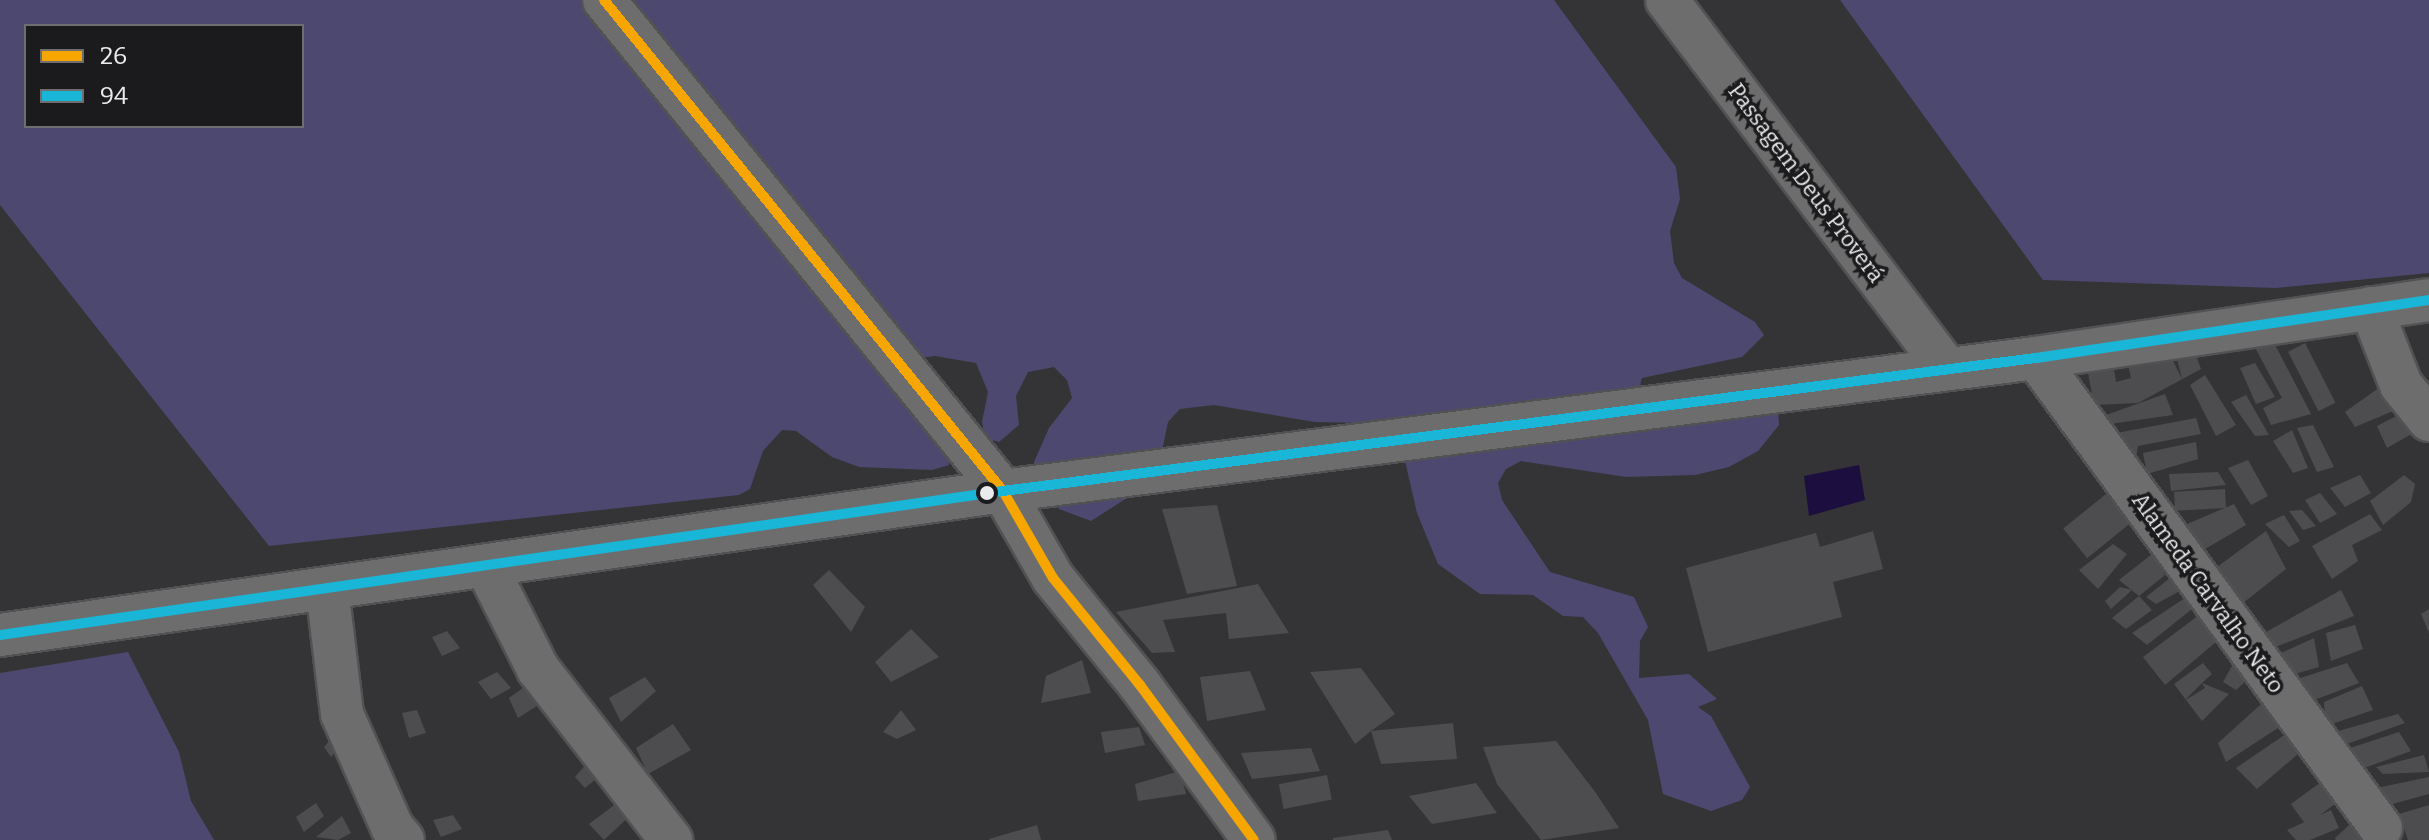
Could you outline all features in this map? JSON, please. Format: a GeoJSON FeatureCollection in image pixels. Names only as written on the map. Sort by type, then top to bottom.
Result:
{"type":"FeatureCollection","features":[{"type":"Feature","properties":{"kind":"street"},"geometry":{"type":"LineString","coordinates":[[604,0],[1003,491],[1053,578],[1140,685],[1254,840]]}},
{"type":"Feature","properties":{"kind":"street","name":"Passagem Deus Proverá"},"geometry":{"type":"LineString","coordinates":[[1667,0],[1945,366]]}},
{"type":"Feature","properties":{"kind":"street"},"geometry":{"type":"LineString","coordinates":[[0,635],[1003,491],[1431,438],[1945,366],[2036,358],[2429,300]]}},
{"type":"Feature","properties":{"kind":"street"},"geometry":{"type":"LineString","coordinates":[[2371,308],[2401,385],[2429,420]]}},
{"type":"Feature","properties":{"kind":"street","name":"Alameda Carvalho Neto"},"geometry":{"type":"LineString","coordinates":[[2036,358],[2381,828]]}},
{"type":"Feature","properties":{"kind":"street"},"geometry":{"type":"LineString","coordinates":[[486,566],[538,669],[671,840]]}},
{"type":"Feature","properties":{"kind":"street"},"geometry":{"type":"LineString","coordinates":[[327,588],[342,714],[392,827],[403,840]]}},
{"type":"Feature","properties":{"kind":"shaded area"},"geometry":{"type":"Polygon","coordinates":[[[0,0],[1554,0],[1676,167],[1680,199],[1670,231],[1674,263],[1682,278],[1755,322],[1764,335],[1742,357],[1642,378],[1638,393],[1778,407],[1779,425],[1758,451],[1729,467],[1695,475],[1626,477],[1521,461],[1506,469],[1498,483],[1502,500],[1550,572],[1634,597],[1648,627],[1640,641],[1639,678],[1689,674],[1717,699],[1698,707],[1711,716],[1750,787],[1742,800],[1711,811],[1663,794],[1648,720],[1598,633],[1583,617],[1563,616],[1533,595],[1480,594],[1438,564],[1417,513],[1405,461],[1381,431],[1365,423],[1315,422],[1214,405],[1180,409],[1168,422],[1158,470],[1149,484],[1091,521],[1059,509],[1037,482],[1034,462],[1049,428],[1072,398],[1067,380],[1054,367],[1028,372],[1016,396],[1019,425],[999,442],[985,438],[982,422],[988,392],[976,363],[935,356],[892,362],[948,451],[949,465],[932,470],[859,467],[832,457],[796,431],[782,430],[763,451],[750,489],[739,495],[269,546],[0,205],[0,0]]]}},
{"type":"Feature","properties":{"kind":"shaded area"},"geometry":{"type":"Polygon","coordinates":[[[1840,0],[2429,0],[2429,273],[2276,288],[2043,280],[1840,0]]]}},
{"type":"Feature","properties":{"kind":"shaded area"},"geometry":{"type":"Polygon","coordinates":[[[1859,465],[1865,500],[1809,516],[1804,476],[1859,465]]]}},
{"type":"Feature","properties":{"kind":"shaded area"},"geometry":{"type":"Polygon","coordinates":[[[128,652],[179,752],[191,801],[214,840],[0,840],[0,673],[128,652]]]}},
{"type":"Feature","properties":{"kind":"building"},"geometry":{"type":"Polygon","coordinates":[[[2270,335],[2311,414],[2271,425],[2263,408],[2282,398],[2252,342],[2270,335]]]}},
{"type":"Feature","properties":{"kind":"building"},"geometry":{"type":"Polygon","coordinates":[[[2305,343],[2335,403],[2318,411],[2288,352],[2305,343]]]}},
{"type":"Feature","properties":{"kind":"building"},"geometry":{"type":"Polygon","coordinates":[[[2195,352],[2201,369],[2138,403],[2094,405],[2087,367],[2113,363],[2116,382],[2131,378],[2128,365],[2170,355],[2182,379],[2176,355],[2195,352]]]}},
{"type":"Feature","properties":{"kind":"building"},"geometry":{"type":"Polygon","coordinates":[[[2255,363],[2275,397],[2256,404],[2240,368],[2255,363]]]}},
{"type":"Feature","properties":{"kind":"building"},"geometry":{"type":"Polygon","coordinates":[[[2205,375],[2236,425],[2216,436],[2190,385],[2205,375]]]}},
{"type":"Feature","properties":{"kind":"building"},"geometry":{"type":"Polygon","coordinates":[[[2387,382],[2405,406],[2355,427],[2345,412],[2387,382]]]}},
{"type":"Feature","properties":{"kind":"building"},"geometry":{"type":"Polygon","coordinates":[[[2165,394],[2173,415],[2110,424],[2106,415],[2165,394]]]}},
{"type":"Feature","properties":{"kind":"building"},"geometry":{"type":"Polygon","coordinates":[[[2246,395],[2269,435],[2255,436],[2231,402],[2246,395]]]}},
{"type":"Feature","properties":{"kind":"building"},"geometry":{"type":"Polygon","coordinates":[[[2410,409],[2417,431],[2387,448],[2377,426],[2410,409]]]}},
{"type":"Feature","properties":{"kind":"building"},"geometry":{"type":"Polygon","coordinates":[[[2196,418],[2201,434],[2138,446],[2134,472],[2111,434],[2196,418]]]}},
{"type":"Feature","properties":{"kind":"building"},"geometry":{"type":"Polygon","coordinates":[[[2313,425],[2334,467],[2317,472],[2297,428],[2313,425]]]}},
{"type":"Feature","properties":{"kind":"building"},"geometry":{"type":"Polygon","coordinates":[[[2292,430],[2308,468],[2293,473],[2273,441],[2292,430]]]}},
{"type":"Feature","properties":{"kind":"building"},"geometry":{"type":"Polygon","coordinates":[[[2196,442],[2198,459],[2147,474],[2143,453],[2196,442]]]}},
{"type":"Feature","properties":{"kind":"building"},"geometry":{"type":"Polygon","coordinates":[[[2248,460],[2268,496],[2251,505],[2228,468],[2248,460]]]}},
{"type":"Feature","properties":{"kind":"building"},"geometry":{"type":"Polygon","coordinates":[[[2218,472],[2226,485],[2171,491],[2169,474],[2218,472]]]}},
{"type":"Feature","properties":{"kind":"building"},"geometry":{"type":"Polygon","coordinates":[[[2360,475],[2371,493],[2345,507],[2330,488],[2360,475]]]}},
{"type":"Feature","properties":{"kind":"building"},"geometry":{"type":"Polygon","coordinates":[[[2404,475],[2415,484],[2411,502],[2383,525],[2370,501],[2404,475]]]}},
{"type":"Feature","properties":{"kind":"building"},"geometry":{"type":"Polygon","coordinates":[[[2225,489],[2226,508],[2175,511],[2174,492],[2225,489]]]}},
{"type":"Feature","properties":{"kind":"building"},"geometry":{"type":"Polygon","coordinates":[[[2320,493],[2337,514],[2320,523],[2305,500],[2320,493]]]}},
{"type":"Feature","properties":{"kind":"building"},"geometry":{"type":"Polygon","coordinates":[[[2106,494],[2130,524],[2087,558],[2063,529],[2106,494]]]}},
{"type":"Feature","properties":{"kind":"building"},"geometry":{"type":"Polygon","coordinates":[[[2234,504],[2246,525],[2200,552],[2180,527],[2234,504]]]}},
{"type":"Feature","properties":{"kind":"building"},"geometry":{"type":"Polygon","coordinates":[[[1217,505],[1237,586],[1187,594],[1162,509],[1217,505]]]}},
{"type":"Feature","properties":{"kind":"building"},"geometry":{"type":"Polygon","coordinates":[[[2302,510],[2316,526],[2303,530],[2289,511],[2302,510]]]}},
{"type":"Feature","properties":{"kind":"building"},"geometry":{"type":"Polygon","coordinates":[[[2370,514],[2382,530],[2352,545],[2358,561],[2332,579],[2312,546],[2370,514]]]}},
{"type":"Feature","properties":{"kind":"building"},"geometry":{"type":"Polygon","coordinates":[[[2284,515],[2300,541],[2289,547],[2265,524],[2284,515]]]}},
{"type":"Feature","properties":{"kind":"building"},"geometry":{"type":"Polygon","coordinates":[[[1873,531],[1883,569],[1833,582],[1842,617],[1708,652],[1686,568],[1816,533],[1820,547],[1873,531]]]}},
{"type":"Feature","properties":{"kind":"building"},"geometry":{"type":"Polygon","coordinates":[[[2266,531],[2286,569],[2238,607],[2217,567],[2266,531]]]}},
{"type":"Feature","properties":{"kind":"building"},"geometry":{"type":"Polygon","coordinates":[[[2113,544],[2127,554],[2098,589],[2079,570],[2113,544]]]}},
{"type":"Feature","properties":{"kind":"building"},"geometry":{"type":"Polygon","coordinates":[[[2152,554],[2165,575],[2139,596],[2119,580],[2152,554]]]}},
{"type":"Feature","properties":{"kind":"building"},"geometry":{"type":"Polygon","coordinates":[[[829,570],[865,607],[851,632],[813,585],[829,570]]]}},
{"type":"Feature","properties":{"kind":"building"},"geometry":{"type":"Polygon","coordinates":[[[2175,574],[2191,585],[2156,604],[2146,597],[2175,574]]]}},
{"type":"Feature","properties":{"kind":"building"},"geometry":{"type":"Polygon","coordinates":[[[1258,584],[1289,633],[1229,639],[1226,613],[1163,620],[1175,652],[1152,653],[1116,612],[1258,584]]]}},
{"type":"Feature","properties":{"kind":"building"},"geometry":{"type":"Polygon","coordinates":[[[2120,587],[2132,590],[2111,609],[2105,601],[2120,587]]]}},
{"type":"Feature","properties":{"kind":"building"},"geometry":{"type":"Polygon","coordinates":[[[2341,590],[2354,616],[2268,650],[2257,637],[2341,590]]]}},
{"type":"Feature","properties":{"kind":"building"},"geometry":{"type":"Polygon","coordinates":[[[2139,596],[2152,610],[2126,629],[2112,618],[2139,596]]]}},
{"type":"Feature","properties":{"kind":"building"},"geometry":{"type":"Polygon","coordinates":[[[2188,596],[2197,605],[2147,645],[2132,633],[2188,596]]]}},
{"type":"Feature","properties":{"kind":"building"},"geometry":{"type":"Polygon","coordinates":[[[2429,609],[2429,633],[2421,614],[2429,609]]]}},
{"type":"Feature","properties":{"kind":"building"},"geometry":{"type":"Polygon","coordinates":[[[2199,615],[2222,637],[2165,685],[2143,657],[2199,615]]]}},
{"type":"Feature","properties":{"kind":"building"},"geometry":{"type":"Polygon","coordinates":[[[2355,625],[2363,649],[2331,661],[2326,633],[2355,625]]]}},
{"type":"Feature","properties":{"kind":"building"},"geometry":{"type":"Polygon","coordinates":[[[911,629],[939,657],[891,682],[875,662],[911,629]]]}},
{"type":"Feature","properties":{"kind":"building"},"geometry":{"type":"Polygon","coordinates":[[[447,631],[460,648],[442,656],[432,637],[447,631]]]}},
{"type":"Feature","properties":{"kind":"building"},"geometry":{"type":"Polygon","coordinates":[[[2314,638],[2319,667],[2288,676],[2277,655],[2314,638]]]}},
{"type":"Feature","properties":{"kind":"building"},"geometry":{"type":"Polygon","coordinates":[[[2238,655],[2256,672],[2236,690],[2223,682],[2238,655]]]}},
{"type":"Feature","properties":{"kind":"building"},"geometry":{"type":"Polygon","coordinates":[[[1082,660],[1091,693],[1041,703],[1046,676],[1082,660]]]}},
{"type":"Feature","properties":{"kind":"building"},"geometry":{"type":"Polygon","coordinates":[[[2203,663],[2212,674],[2186,699],[2174,684],[2203,663]]]}},
{"type":"Feature","properties":{"kind":"building"},"geometry":{"type":"Polygon","coordinates":[[[2347,663],[2359,683],[2304,704],[2288,682],[2347,663]]]}},
{"type":"Feature","properties":{"kind":"building"},"geometry":{"type":"Polygon","coordinates":[[[1361,668],[1395,714],[1355,744],[1310,672],[1361,668]]]}},
{"type":"Feature","properties":{"kind":"building"},"geometry":{"type":"Polygon","coordinates":[[[1250,671],[1266,710],[1207,721],[1200,677],[1250,671]]]}},
{"type":"Feature","properties":{"kind":"building"},"geometry":{"type":"Polygon","coordinates":[[[497,672],[511,688],[491,699],[478,682],[497,672]]]}},
{"type":"Feature","properties":{"kind":"building"},"geometry":{"type":"Polygon","coordinates":[[[645,677],[656,691],[621,722],[609,698],[645,677]]]}},
{"type":"Feature","properties":{"kind":"building"},"geometry":{"type":"Polygon","coordinates":[[[2202,683],[2229,694],[2202,721],[2186,700],[2205,688],[2202,683]]]}},
{"type":"Feature","properties":{"kind":"building"},"geometry":{"type":"Polygon","coordinates":[[[2362,686],[2373,710],[2326,726],[2324,702],[2362,686]]]}},
{"type":"Feature","properties":{"kind":"building"},"geometry":{"type":"Polygon","coordinates":[[[524,687],[537,706],[518,718],[509,698],[524,687]]]}},
{"type":"Feature","properties":{"kind":"building"},"geometry":{"type":"Polygon","coordinates":[[[2270,696],[2287,722],[2226,762],[2218,743],[2270,696]]]}},
{"type":"Feature","properties":{"kind":"building"},"geometry":{"type":"Polygon","coordinates":[[[417,710],[426,733],[409,738],[402,713],[417,710]]]}},
{"type":"Feature","properties":{"kind":"building"},"geometry":{"type":"Polygon","coordinates":[[[901,710],[916,730],[897,739],[883,732],[901,710]]]}},
{"type":"Feature","properties":{"kind":"building"},"geometry":{"type":"Polygon","coordinates":[[[2398,714],[2405,723],[2336,748],[2335,732],[2398,714]]]}},
{"type":"Feature","properties":{"kind":"building"},"geometry":{"type":"Polygon","coordinates":[[[1453,723],[1457,759],[1381,764],[1371,731],[1453,723]]]}},
{"type":"Feature","properties":{"kind":"building"},"geometry":{"type":"Polygon","coordinates":[[[673,724],[691,750],[648,774],[636,748],[673,724]]]}},
{"type":"Feature","properties":{"kind":"building"},"geometry":{"type":"Polygon","coordinates":[[[1139,727],[1145,745],[1105,753],[1101,732],[1139,727]]]}},
{"type":"Feature","properties":{"kind":"building"},"geometry":{"type":"Polygon","coordinates":[[[2296,727],[2311,743],[2257,789],[2236,768],[2296,727]]]}},
{"type":"Feature","properties":{"kind":"building"},"geometry":{"type":"Polygon","coordinates":[[[2399,732],[2411,751],[2356,771],[2344,750],[2399,732]]]}},
{"type":"Feature","properties":{"kind":"building"},"geometry":{"type":"Polygon","coordinates":[[[331,739],[338,748],[331,757],[324,747],[331,739]]]}},
{"type":"Feature","properties":{"kind":"building"},"geometry":{"type":"Polygon","coordinates":[[[1556,741],[1619,828],[1541,840],[1497,784],[1483,747],[1556,741]]]}},
{"type":"Feature","properties":{"kind":"building"},"geometry":{"type":"Polygon","coordinates":[[[1311,748],[1320,771],[1252,779],[1241,753],[1311,748]]]}},
{"type":"Feature","properties":{"kind":"building"},"geometry":{"type":"Polygon","coordinates":[[[2424,755],[2429,772],[2383,774],[2376,767],[2424,755]]]}},
{"type":"Feature","properties":{"kind":"building"},"geometry":{"type":"Polygon","coordinates":[[[587,763],[600,776],[585,788],[575,777],[587,763]]]}},
{"type":"Feature","properties":{"kind":"building"},"geometry":{"type":"Polygon","coordinates":[[[1180,771],[1186,794],[1138,801],[1135,784],[1180,771]]]}},
{"type":"Feature","properties":{"kind":"building"},"geometry":{"type":"Polygon","coordinates":[[[1327,775],[1332,800],[1284,809],[1279,784],[1327,775]]]}},
{"type":"Feature","properties":{"kind":"building"},"geometry":{"type":"Polygon","coordinates":[[[2328,777],[2343,798],[2306,825],[2291,804],[2328,777]]]}},
{"type":"Feature","properties":{"kind":"building"},"geometry":{"type":"Polygon","coordinates":[[[2429,777],[2429,794],[2385,806],[2381,787],[2429,777]]]}},
{"type":"Feature","properties":{"kind":"building"},"geometry":{"type":"Polygon","coordinates":[[[1476,783],[1497,813],[1432,824],[1409,796],[1476,783]]]}},
{"type":"Feature","properties":{"kind":"building"},"geometry":{"type":"Polygon","coordinates":[[[621,800],[632,814],[604,840],[589,824],[621,800]]]}},
{"type":"Feature","properties":{"kind":"building"},"geometry":{"type":"Polygon","coordinates":[[[316,803],[324,816],[304,832],[296,817],[316,803]]]}},
{"type":"Feature","properties":{"kind":"building"},"geometry":{"type":"Polygon","coordinates":[[[2429,805],[2429,840],[2408,840],[2399,814],[2429,805]]]}},
{"type":"Feature","properties":{"kind":"building"},"geometry":{"type":"Polygon","coordinates":[[[2331,810],[2339,828],[2310,840],[2296,840],[2287,830],[2331,810]]]}},
{"type":"Feature","properties":{"kind":"building"},"geometry":{"type":"Polygon","coordinates":[[[2361,814],[2369,840],[2336,840],[2335,838],[2361,814]]]}},
{"type":"Feature","properties":{"kind":"building"},"geometry":{"type":"Polygon","coordinates":[[[453,815],[462,829],[441,837],[433,820],[453,815]]]}},
{"type":"Feature","properties":{"kind":"building"},"geometry":{"type":"Polygon","coordinates":[[[342,816],[351,833],[338,840],[316,837],[342,816]]]}},
{"type":"Feature","properties":{"kind":"building"},"geometry":{"type":"Polygon","coordinates":[[[1037,825],[1041,840],[989,839],[1037,825]]]}},
{"type":"Feature","properties":{"kind":"building"},"geometry":{"type":"Polygon","coordinates":[[[1388,830],[1392,840],[1333,840],[1333,838],[1388,830]]]}},
{"type":"Feature","properties":{"kind":"transit line","name":"26"},"geometry":{"type":"LineString","coordinates":[[604,0],[1003,491],[1053,578],[1140,685],[1254,840]]}},
{"type":"Feature","properties":{"kind":"transit line","name":"94"},"geometry":{"type":"LineString","coordinates":[[0,635],[1003,491],[2036,358],[2429,300]]}}]}
